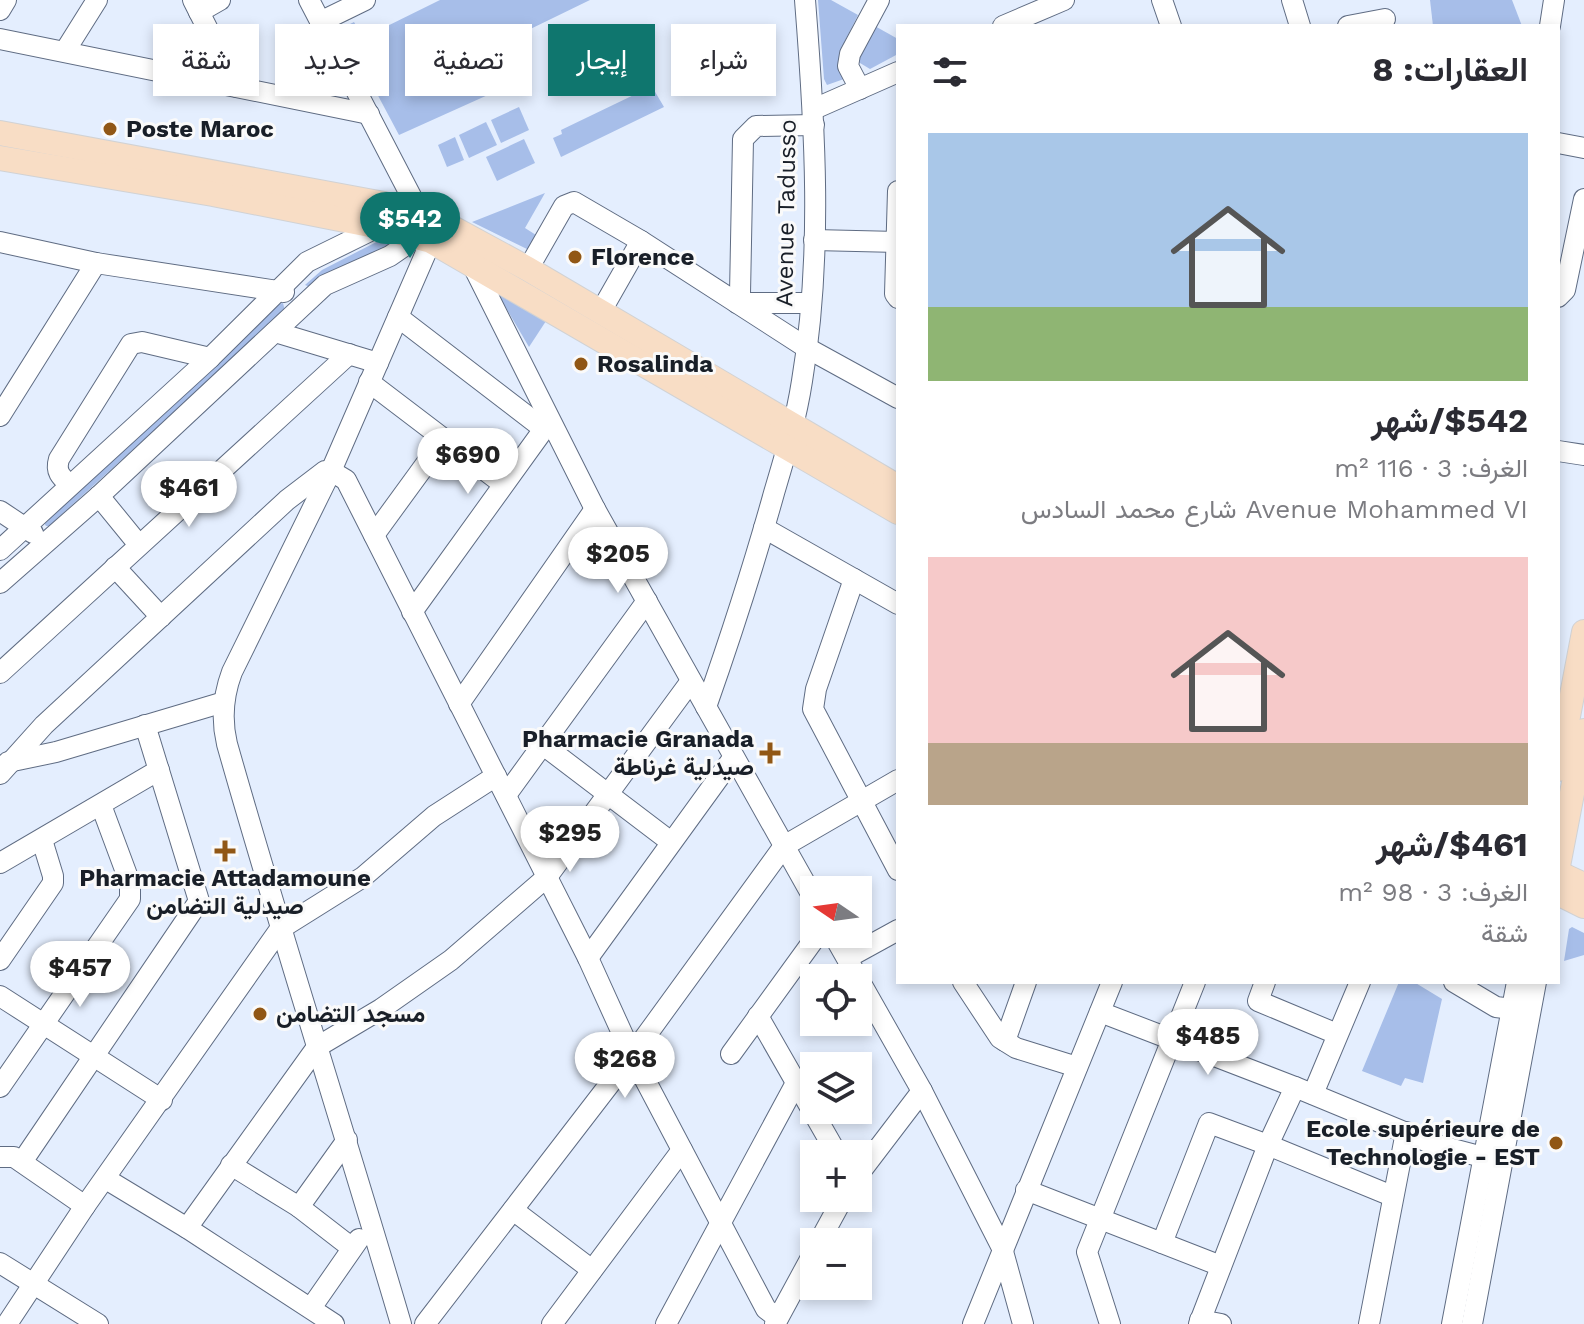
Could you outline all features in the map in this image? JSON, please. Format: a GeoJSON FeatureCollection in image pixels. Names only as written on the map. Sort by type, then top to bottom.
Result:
{"type":"FeatureCollection","features":[{"type":"Feature","properties":{"kind":"main road"},"geometry":{"type":"LineString","coordinates":[[0,133],[379,215],[419,230],[472,264],[790,437],[896,486]]}},
{"type":"Feature","properties":{"kind":"main road"},"geometry":{"type":"LineString","coordinates":[[0,158],[213,194],[379,215]]}},
{"type":"Feature","properties":{"kind":"main road"},"geometry":{"type":"LineString","coordinates":[[419,230],[445,224],[528,269],[790,437],[896,511]]}},
{"type":"Feature","properties":{"kind":"main road"},"geometry":{"type":"LineString","coordinates":[[1560,842],[1570,720],[1584,632]]}},
{"type":"Feature","properties":{"kind":"main road"},"geometry":{"type":"LineString","coordinates":[[1560,761],[1570,720]]}},
{"type":"Feature","properties":{"kind":"main road"},"geometry":{"type":"LineString","coordinates":[[1560,874],[1584,885]]}},
{"type":"Feature","properties":{"kind":"main road"},"geometry":{"type":"LineString","coordinates":[[1560,894],[1584,906]]}},
{"type":"Feature","properties":{"kind":"street"},"geometry":{"type":"LineString","coordinates":[[0,10],[6,0]]}},
{"type":"Feature","properties":{"kind":"street"},"geometry":{"type":"LineString","coordinates":[[65,51],[97,0]]}},
{"type":"Feature","properties":{"kind":"street"},"geometry":{"type":"LineString","coordinates":[[205,24],[196,6],[220,0]]}},
{"type":"Feature","properties":{"kind":"street"},"geometry":{"type":"LineString","coordinates":[[309,0],[412,198],[419,230],[398,317],[331,471],[232,672],[224,702],[223,728],[280,929],[401,1324]]}},
{"type":"Feature","properties":{"kind":"street"},"geometry":{"type":"LineString","coordinates":[[320,22],[365,0]]}},
{"type":"Feature","properties":{"kind":"street","name":"Avenue Tadusso"},"geometry":{"type":"LineString","coordinates":[[706,707],[738,615],[790,437],[807,348],[814,240],[814,117],[805,0]]}},
{"type":"Feature","properties":{"kind":"street"},"geometry":{"type":"LineString","coordinates":[[860,89],[848,66],[850,54],[879,0]]}},
{"type":"Feature","properties":{"kind":"street"},"geometry":{"type":"LineString","coordinates":[[1162,0],[1170,24]]}},
{"type":"Feature","properties":{"kind":"street"},"geometry":{"type":"LineString","coordinates":[[1292,0],[1299,24]]}},
{"type":"Feature","properties":{"kind":"street"},"geometry":{"type":"LineString","coordinates":[[1550,24],[1554,0]]}},
{"type":"Feature","properties":{"kind":"street"},"geometry":{"type":"LineString","coordinates":[[1007,24],[1054,2]]}},
{"type":"Feature","properties":{"kind":"street"},"geometry":{"type":"LineString","coordinates":[[1355,24],[1384,15]]}},
{"type":"Feature","properties":{"kind":"street"},"geometry":{"type":"LineString","coordinates":[[0,39],[153,69]]}},
{"type":"Feature","properties":{"kind":"street"},"geometry":{"type":"LineString","coordinates":[[737,303],[740,294],[743,139],[756,126],[814,117],[860,89],[896,73]]}},
{"type":"Feature","properties":{"kind":"street"},"geometry":{"type":"LineString","coordinates":[[259,92],[369,114]]}},
{"type":"Feature","properties":{"kind":"street"},"geometry":{"type":"LineString","coordinates":[[1560,143],[1584,148]]}},
{"type":"Feature","properties":{"kind":"street"},"geometry":{"type":"LineString","coordinates":[[1560,295],[1565,290],[1572,240],[1584,199]]}},
{"type":"Feature","properties":{"kind":"street"},"geometry":{"type":"LineString","coordinates":[[528,269],[568,203],[576,203],[807,348],[896,397]]}},
{"type":"Feature","properties":{"kind":"street"},"geometry":{"type":"LineString","coordinates":[[0,550],[210,358],[307,262],[361,236],[379,215]]}},
{"type":"Feature","properties":{"kind":"street"},"geometry":{"type":"LineString","coordinates":[[0,583],[99,496],[325,285],[397,252],[419,230]]}},
{"type":"Feature","properties":{"kind":"street"},"geometry":{"type":"LineString","coordinates":[[814,240],[896,242]]}},
{"type":"Feature","properties":{"kind":"street"},"geometry":{"type":"LineString","coordinates":[[600,313],[641,241]]}},
{"type":"Feature","properties":{"kind":"street"},"geometry":{"type":"LineString","coordinates":[[0,242],[96,263],[277,290],[294,296],[303,306]]}},
{"type":"Feature","properties":{"kind":"street"},"geometry":{"type":"LineString","coordinates":[[3,404],[96,263]]}},
{"type":"Feature","properties":{"kind":"street"},"geometry":{"type":"LineString","coordinates":[[472,264],[549,429],[801,876]]}},
{"type":"Feature","properties":{"kind":"street"},"geometry":{"type":"LineString","coordinates":[[896,268],[896,295]]}},
{"type":"Feature","properties":{"kind":"street"},"geometry":{"type":"LineString","coordinates":[[737,303],[811,303]]}},
{"type":"Feature","properties":{"kind":"street"},"geometry":{"type":"LineString","coordinates":[[398,317],[549,429]]}},
{"type":"Feature","properties":{"kind":"street"},"geometry":{"type":"LineString","coordinates":[[275,332],[349,354],[374,373],[444,439],[503,484]]}},
{"type":"Feature","properties":{"kind":"street"},"geometry":{"type":"LineString","coordinates":[[70,485],[60,476],[59,459],[131,344],[142,342],[210,358]]}},
{"type":"Feature","properties":{"kind":"street"},"geometry":{"type":"LineString","coordinates":[[0,673],[349,354]]}},
{"type":"Feature","properties":{"kind":"street"},"geometry":{"type":"LineString","coordinates":[[412,612],[503,484],[549,429]]}},
{"type":"Feature","properties":{"kind":"street"},"geometry":{"type":"LineString","coordinates":[[374,535],[444,439]]}},
{"type":"Feature","properties":{"kind":"street"},"geometry":{"type":"LineString","coordinates":[[1560,451],[1584,455]]}},
{"type":"Feature","properties":{"kind":"street"},"geometry":{"type":"LineString","coordinates":[[4,766],[44,725],[287,500],[325,471],[346,480],[588,958],[632,1055],[766,1309],[777,1321],[800,1278]]}},
{"type":"Feature","properties":{"kind":"street"},"geometry":{"type":"LineString","coordinates":[[99,496],[139,545]]}},
{"type":"Feature","properties":{"kind":"street"},"geometry":{"type":"LineString","coordinates":[[459,704],[595,509]]}},
{"type":"Feature","properties":{"kind":"street"},"geometry":{"type":"LineString","coordinates":[[0,511],[46,542]]}},
{"type":"Feature","properties":{"kind":"street"},"geometry":{"type":"LineString","coordinates":[[764,528],[896,603]]}},
{"type":"Feature","properties":{"kind":"street"},"geometry":{"type":"LineString","coordinates":[[115,567],[161,617]]}},
{"type":"Feature","properties":{"kind":"street"},"geometry":{"type":"LineString","coordinates":[[854,579],[816,689],[813,709],[896,866]]}},
{"type":"Feature","properties":{"kind":"street"},"geometry":{"type":"LineString","coordinates":[[7,1324],[85,1206],[280,929],[363,877],[434,816],[501,786],[542,744],[647,601]]}},
{"type":"Feature","properties":{"kind":"street"},"geometry":{"type":"LineString","coordinates":[[187,1228],[317,1047],[381,1009],[451,960],[547,877],[691,681]]}},
{"type":"Feature","properties":{"kind":"street"},"geometry":{"type":"LineString","coordinates":[[4,766],[224,702]]}},
{"type":"Feature","properties":{"kind":"street"},"geometry":{"type":"LineString","coordinates":[[22,1162],[199,901],[145,725]]}},
{"type":"Feature","properties":{"kind":"street"},"geometry":{"type":"LineString","coordinates":[[542,744],[671,842]]}},
{"type":"Feature","properties":{"kind":"street"},"geometry":{"type":"LineString","coordinates":[[588,958],[733,758]]}},
{"type":"Feature","properties":{"kind":"street"},"geometry":{"type":"LineString","coordinates":[[0,863],[159,770]]}},
{"type":"Feature","properties":{"kind":"street"},"geometry":{"type":"LineString","coordinates":[[425,1324],[632,1055],[784,846],[896,781]]}},
{"type":"Feature","properties":{"kind":"street"},"geometry":{"type":"LineString","coordinates":[[2,1081],[130,899],[130,883],[101,805]]}},
{"type":"Feature","properties":{"kind":"street"},"geometry":{"type":"LineString","coordinates":[[0,960],[53,883],[42,840]]}},
{"type":"Feature","properties":{"kind":"street"},"geometry":{"type":"LineString","coordinates":[[847,958],[896,931]]}},
{"type":"Feature","properties":{"kind":"street"},"geometry":{"type":"LineString","coordinates":[[731,1054],[808,948]]}},
{"type":"Feature","properties":{"kind":"street"},"geometry":{"type":"LineString","coordinates":[[841,948],[922,1091],[1002,1248],[1023,1324]]}},
{"type":"Feature","properties":{"kind":"street"},"geometry":{"type":"LineString","coordinates":[[964,984],[990,1026],[1005,1041],[1016,1048],[1077,1067]]}},
{"type":"Feature","properties":{"kind":"street"},"geometry":{"type":"LineString","coordinates":[[1005,1041],[1025,984]]}},
{"type":"Feature","properties":{"kind":"street"},"geometry":{"type":"LineString","coordinates":[[973,1324],[1111,984]]}},
{"type":"Feature","properties":{"kind":"street"},"geometry":{"type":"LineString","coordinates":[[1110,1324],[1087,1252],[1194,984]]}},
{"type":"Feature","properties":{"kind":"street"},"geometry":{"type":"LineString","coordinates":[[1264,984],[1258,1001],[1337,1034]]}},
{"type":"Feature","properties":{"kind":"street"},"geometry":{"type":"LineString","coordinates":[[1221,1324],[1199,1322],[1268,1145],[1337,1034],[1359,984]]}},
{"type":"Feature","properties":{"kind":"street"},"geometry":{"type":"LineString","coordinates":[[1457,984],[1496,1007],[1512,1009]]}},
{"type":"Feature","properties":{"kind":"street"},"geometry":{"type":"LineString","coordinates":[[1472,1324],[1517,984]]}},
{"type":"Feature","properties":{"kind":"street"},"geometry":{"type":"LineString","coordinates":[[1452,1324],[1536,984]]}},
{"type":"Feature","properties":{"kind":"street"},"geometry":{"type":"LineString","coordinates":[[0,996],[162,1100]]}},
{"type":"Feature","properties":{"kind":"street"},"geometry":{"type":"LineString","coordinates":[[1100,1012],[1304,1090],[1433,1144],[1493,1160]]}},
{"type":"Feature","properties":{"kind":"street"},"geometry":{"type":"LineString","coordinates":[[758,1016],[829,1140]]}},
{"type":"Feature","properties":{"kind":"street"},"geometry":{"type":"LineString","coordinates":[[666,1324],[796,1083]]}},
{"type":"Feature","properties":{"kind":"street"},"geometry":{"type":"LineString","coordinates":[[872,1157],[922,1091]]}},
{"type":"Feature","properties":{"kind":"street"},"geometry":{"type":"LineString","coordinates":[[1162,1243],[1209,1123],[1392,1196]]}},
{"type":"Feature","properties":{"kind":"street"},"geometry":{"type":"LineString","coordinates":[[1369,1324],[1406,1132]]}},
{"type":"Feature","properties":{"kind":"street"},"geometry":{"type":"LineString","coordinates":[[299,1207],[347,1140]]}},
{"type":"Feature","properties":{"kind":"street"},"geometry":{"type":"LineString","coordinates":[[552,1324],[682,1150]]}},
{"type":"Feature","properties":{"kind":"street"},"geometry":{"type":"LineString","coordinates":[[0,1157],[14,1157],[85,1206]]}},
{"type":"Feature","properties":{"kind":"street"},"geometry":{"type":"LineString","coordinates":[[231,1165],[299,1207],[352,1248]]}},
{"type":"Feature","properties":{"kind":"street"},"geometry":{"type":"LineString","coordinates":[[106,1179],[334,1324]]}},
{"type":"Feature","properties":{"kind":"street"},"geometry":{"type":"LineString","coordinates":[[1026,1190],[1221,1266]]}},
{"type":"Feature","properties":{"kind":"street"},"geometry":{"type":"LineString","coordinates":[[513,1210],[592,1270]]}},
{"type":"Feature","properties":{"kind":"street"},"geometry":{"type":"LineString","coordinates":[[311,1308],[371,1223]]}},
{"type":"Feature","properties":{"kind":"street"},"geometry":{"type":"LineString","coordinates":[[0,1263],[98,1324]]}},
{"type":"Feature","properties":{"kind":"shaded area"},"geometry":{"type":"Polygon","coordinates":[[[440,0],[590,0],[532,28],[532,24],[405,24],[405,96],[486,96],[399,135],[378,96],[389,96],[389,25],[440,0]]]}},
{"type":"Feature","properties":{"kind":"shaded area"},"geometry":{"type":"Polygon","coordinates":[[[818,0],[831,0],[858,15],[839,53],[844,79],[827,85],[824,79],[818,0]]]}},
{"type":"Feature","properties":{"kind":"shaded area"},"geometry":{"type":"Polygon","coordinates":[[[1430,0],[1512,0],[1521,24],[1433,24],[1430,0]]]}},
{"type":"Feature","properties":{"kind":"shaded area"},"geometry":{"type":"Polygon","coordinates":[[[873,25],[896,38],[896,55],[870,69],[855,60],[873,25]]]}},
{"type":"Feature","properties":{"kind":"shaded area"},"geometry":{"type":"Polygon","coordinates":[[[655,92],[664,107],[561,157],[553,138],[562,134],[561,130],[632,96],[655,96],[655,92]]]}},
{"type":"Feature","properties":{"kind":"shaded area"},"geometry":{"type":"Polygon","coordinates":[[[519,107],[529,130],[501,143],[491,120],[519,107]]]}},
{"type":"Feature","properties":{"kind":"shaded area"},"geometry":{"type":"Polygon","coordinates":[[[486,122],[497,145],[469,158],[459,135],[486,122]]]}},
{"type":"Feature","properties":{"kind":"shaded area"},"geometry":{"type":"Polygon","coordinates":[[[455,137],[464,160],[447,167],[438,145],[455,137]]]}},
{"type":"Feature","properties":{"kind":"shaded area"},"geometry":{"type":"Polygon","coordinates":[[[524,139],[535,163],[497,181],[486,157],[524,139]]]}},
{"type":"Feature","properties":{"kind":"shaded area"},"geometry":{"type":"Polygon","coordinates":[[[545,193],[525,228],[536,235],[529,250],[472,222],[545,193]]]}},
{"type":"Feature","properties":{"kind":"shaded area"},"geometry":{"type":"Polygon","coordinates":[[[386,237],[393,242],[392,245],[310,287],[305,285],[322,270],[386,237]]]}},
{"type":"Feature","properties":{"kind":"shaded area"},"geometry":{"type":"Polygon","coordinates":[[[501,293],[546,321],[529,347],[499,296],[501,293]]]}},
{"type":"Feature","properties":{"kind":"shaded area"},"geometry":{"type":"Polygon","coordinates":[[[283,303],[285,311],[46,526],[43,521],[278,304],[283,303]]]}},
{"type":"Feature","properties":{"kind":"shaded area"},"geometry":{"type":"Polygon","coordinates":[[[1572,927],[1584,933],[1584,955],[1564,961],[1569,929],[1572,927]]]}},
{"type":"Feature","properties":{"kind":"shaded area"},"geometry":{"type":"Polygon","coordinates":[[[1398,984],[1417,984],[1442,999],[1423,1083],[1405,1078],[1401,1086],[1362,1071],[1398,984]]]}},
{"type":"Feature","properties":{"kind":"place","name":"Poste Maroc"},"geometry":{"type":"Point","coordinates":[110,129]}},
{"type":"Feature","properties":{"kind":"place","name":"Florence"},"geometry":{"type":"Point","coordinates":[575,257]}},
{"type":"Feature","properties":{"kind":"place","name":"Rosalinda"},"geometry":{"type":"Point","coordinates":[581,364]}},
{"type":"Feature","properties":{"kind":"place","name":"Pharmacie Granada صيدلية غرناطة"},"geometry":{"type":"Point","coordinates":[770,753]}},
{"type":"Feature","properties":{"kind":"place","name":"Pharmacie Attadamoune صيدلية التضامن"},"geometry":{"type":"Point","coordinates":[225,851]}},
{"type":"Feature","properties":{"kind":"place","name":"مسجد التضامن"},"geometry":{"type":"Point","coordinates":[260,1014]}},
{"type":"Feature","properties":{"kind":"place","name":"Ecole supérieure de Technologie - EST"},"geometry":{"type":"Point","coordinates":[1556,1143]}}]}
